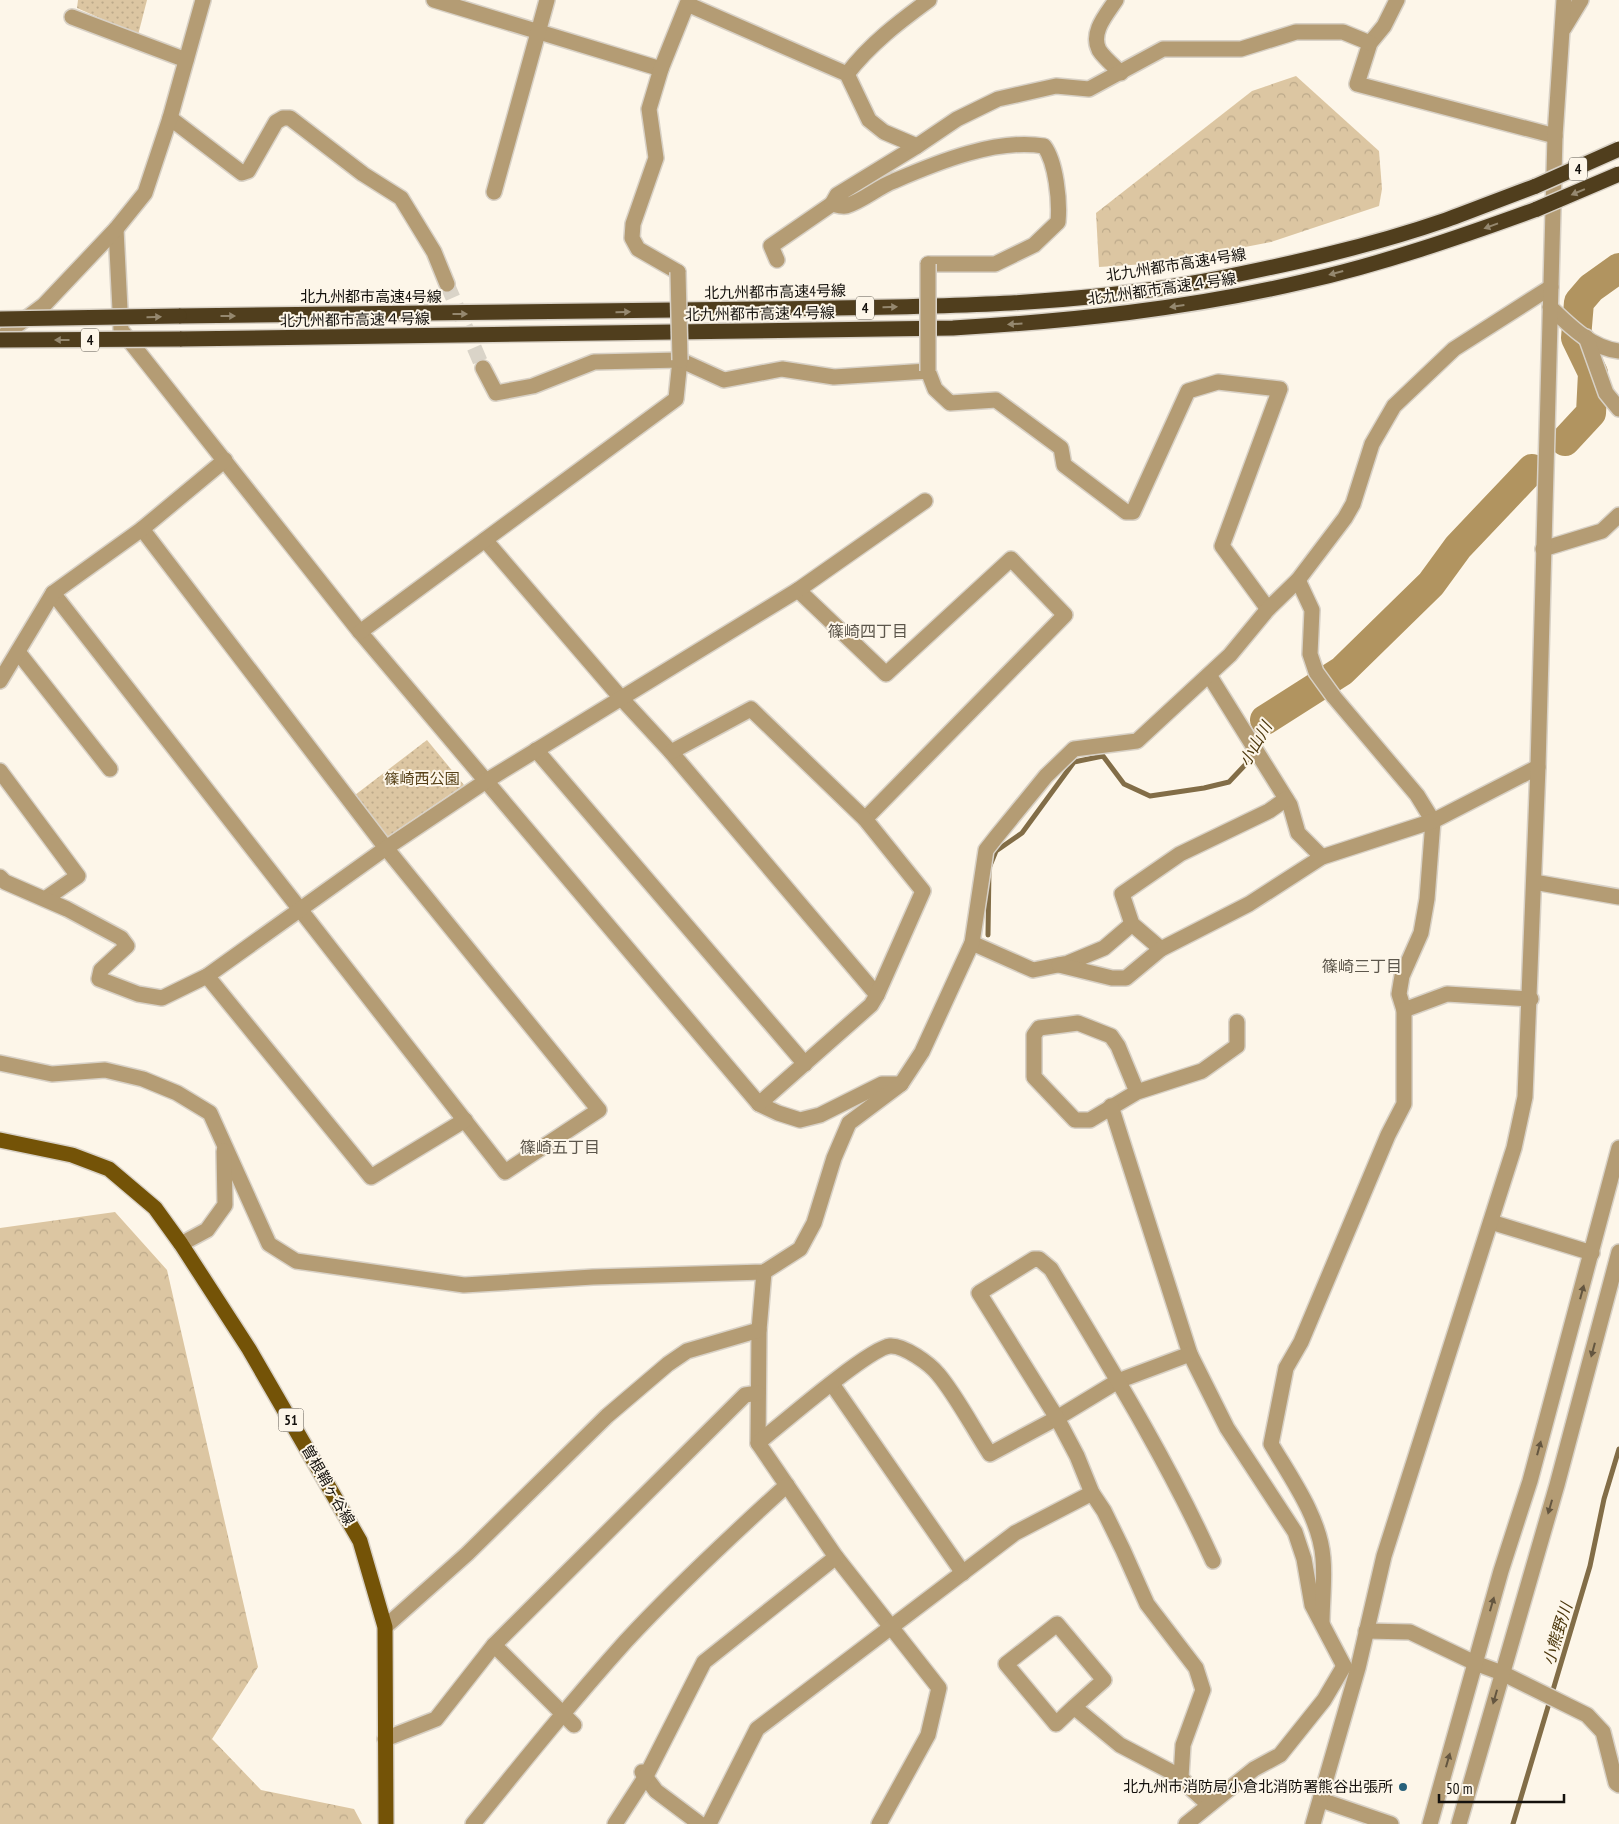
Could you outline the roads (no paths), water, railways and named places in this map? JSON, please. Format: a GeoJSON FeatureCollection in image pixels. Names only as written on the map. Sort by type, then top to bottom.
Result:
{"type":"FeatureCollection","features":[{"type":"Feature","properties":{"kind":"highway","name":"北九州都市高速4号線"},"geometry":{"type":"LineString","coordinates":[[0,318],[580,312],[939,306],[1048,302],[1204,281],[1374,242],[1418,229],[1536,186],[1619,150]]}},
{"type":"Feature","properties":{"kind":"highway","name":"北九州都市高速４号線"},"geometry":{"type":"LineString","coordinates":[[0,339],[180,339],[953,328],[1050,322],[1208,302],[1303,282],[1454,239],[1537,209],[1619,174]]}},
{"type":"Feature","properties":{"kind":"main road","name":"曽根鞘ヶ谷線"},"geometry":{"type":"LineString","coordinates":[[0,1140],[72,1155],[109,1168],[155,1208],[181,1244],[249,1349],[360,1541],[385,1628],[386,1824]]}},
{"type":"Feature","properties":{"kind":"street"},"geometry":{"type":"LineString","coordinates":[[0,339],[44,305],[116,229],[145,193],[170,118],[203,0]]}},
{"type":"Feature","properties":{"kind":"street"},"geometry":{"type":"LineString","coordinates":[[434,0],[661,69]]}},
{"type":"Feature","properties":{"kind":"street"},"geometry":{"type":"LineString","coordinates":[[494,192],[547,0]]}},
{"type":"Feature","properties":{"kind":"street"},"geometry":{"type":"LineString","coordinates":[[847,74],[891,28],[929,0]]}},
{"type":"Feature","properties":{"kind":"street"},"geometry":{"type":"LineString","coordinates":[[1116,0],[1097,30],[1097,36],[1099,50],[1121,73]]}},
{"type":"Feature","properties":{"kind":"street"},"geometry":{"type":"LineString","coordinates":[[1398,0],[1384,26],[1370,43],[1357,84],[1555,136]]}},
{"type":"Feature","properties":{"kind":"street"},"geometry":{"type":"LineString","coordinates":[[1312,1824],[1321,1800],[1351,1667],[1366,1631],[1384,1556],[1414,1458],[1514,1148],[1525,1097],[1531,999],[1555,136],[1564,0]]}},
{"type":"Feature","properties":{"kind":"street"},"geometry":{"type":"LineString","coordinates":[[1563,29],[1581,0]]}},
{"type":"Feature","properties":{"kind":"street"},"geometry":{"type":"LineString","coordinates":[[360,632],[676,399],[680,360],[678,272],[638,249],[632,238],[633,224],[656,158],[649,109],[661,69],[688,4],[847,74],[869,120],[884,132],[917,146]]}},
{"type":"Feature","properties":{"kind":"street"},"geometry":{"type":"LineString","coordinates":[[72,17],[186,60]]}},
{"type":"Feature","properties":{"kind":"street"},"geometry":{"type":"LineString","coordinates":[[777,260],[771,246],[832,204],[837,194],[917,146],[957,119],[998,99],[1056,86],[1089,89],[1163,49],[1241,49],[1296,32],[1343,32],[1370,43]]}},
{"type":"Feature","properties":{"kind":"street"},"geometry":{"type":"LineString","coordinates":[[170,118],[242,173],[248,171],[276,122],[283,118],[290,118],[362,174],[401,198],[434,252],[447,284]]}},
{"type":"Feature","properties":{"kind":"street"},"geometry":{"type":"LineString","coordinates":[[832,204],[845,206],[891,182],[938,162],[1007,145],[1027,143],[1044,146],[1051,155],[1059,208],[1058,222],[1034,246],[995,264],[928,264],[928,371],[935,389],[950,403],[996,400],[1062,448],[1064,465],[1126,512],[1133,512],[1188,391],[1218,382],[1280,389],[1222,546],[1268,608]]}},
{"type":"Feature","properties":{"kind":"street"},"geometry":{"type":"LineString","coordinates":[[116,229],[120,330],[360,632],[759,1104],[800,1120],[820,1115],[882,1084],[901,1084]]}},
{"type":"Feature","properties":{"kind":"street"},"geometry":{"type":"LineString","coordinates":[[0,1064],[52,1074],[105,1070],[143,1079],[177,1093],[210,1113],[269,1244],[296,1261],[464,1285],[593,1277],[764,1272],[800,1249],[814,1224],[834,1158],[850,1123],[901,1084],[922,1052],[972,943],[986,850],[1046,776],[1074,749],[1138,741],[1230,655],[1268,608],[1298,580],[1345,518],[1353,504],[1372,444],[1394,406],[1454,349],[1551,287]]}},
{"type":"Feature","properties":{"kind":"street"},"geometry":{"type":"LineString","coordinates":[[1550,307],[1577,333],[1611,350],[1619,351]]}},
{"type":"Feature","properties":{"kind":"street"},"geometry":{"type":"LineString","coordinates":[[1586,337],[1606,393],[1619,409]]}},
{"type":"Feature","properties":{"kind":"street"},"geometry":{"type":"LineString","coordinates":[[483,368],[496,393],[533,386],[594,362],[680,360],[724,380],[782,370],[834,377],[928,371]]}},
{"type":"Feature","properties":{"kind":"street"},"geometry":{"type":"LineString","coordinates":[[0,682],[53,594],[142,529],[225,460]]}},
{"type":"Feature","properties":{"kind":"street"},"geometry":{"type":"LineString","coordinates":[[0,877],[4,882],[44,899],[121,938],[127,946],[101,970],[99,978],[138,994],[162,998],[207,976],[386,848],[486,781],[798,590],[924,501]]}},
{"type":"Feature","properties":{"kind":"street"},"geometry":{"type":"LineString","coordinates":[[1543,549],[1602,531],[1619,515]]}},
{"type":"Feature","properties":{"kind":"street"},"geometry":{"type":"LineString","coordinates":[[53,594],[506,1172],[599,1110],[386,848],[142,529]]}},
{"type":"Feature","properties":{"kind":"street"},"geometry":{"type":"LineString","coordinates":[[485,540],[671,752],[877,995]]}},
{"type":"Feature","properties":{"kind":"street"},"geometry":{"type":"LineString","coordinates":[[798,590],[886,674],[1011,559],[1065,615],[865,820]]}},
{"type":"Feature","properties":{"kind":"street"},"geometry":{"type":"LineString","coordinates":[[1298,580],[1312,610],[1310,654],[1316,672],[1334,697],[1417,795],[1433,821],[1427,899],[1422,933],[1402,976],[1399,994],[1404,1010],[1404,1104],[1388,1135],[1301,1342],[1286,1368],[1271,1444],[1302,1495],[1317,1534],[1323,1556],[1322,1623]]}},
{"type":"Feature","properties":{"kind":"street"},"geometry":{"type":"LineString","coordinates":[[18,652],[110,769]]}},
{"type":"Feature","properties":{"kind":"street"},"geometry":{"type":"LineString","coordinates":[[1209,675],[1286,798],[1298,833],[1322,857]]}},
{"type":"Feature","properties":{"kind":"street"},"geometry":{"type":"LineString","coordinates":[[671,752],[751,708],[865,820],[923,891],[871,1005],[759,1104]]}},
{"type":"Feature","properties":{"kind":"street"},"geometry":{"type":"LineString","coordinates":[[536,750],[805,1064]]}},
{"type":"Feature","properties":{"kind":"street"},"geometry":{"type":"LineString","coordinates":[[1059,965],[1112,978],[1126,978],[1161,949],[1248,904],[1322,857],[1433,821],[1538,766]]}},
{"type":"Feature","properties":{"kind":"street"},"geometry":{"type":"LineString","coordinates":[[0,771],[78,876],[44,899]]}},
{"type":"Feature","properties":{"kind":"street"},"geometry":{"type":"LineString","coordinates":[[1161,949],[1132,924],[1122,894],[1180,854],[1270,811],[1286,798]]}},
{"type":"Feature","properties":{"kind":"street"},"geometry":{"type":"LineString","coordinates":[[1534,882],[1619,897]]}},
{"type":"Feature","properties":{"kind":"street"},"geometry":{"type":"LineString","coordinates":[[972,943],[1033,970],[1059,965],[1104,948],[1132,924]]}},
{"type":"Feature","properties":{"kind":"street"},"geometry":{"type":"LineString","coordinates":[[207,976],[371,1178],[465,1120]]}},
{"type":"Feature","properties":{"kind":"street"},"geometry":{"type":"LineString","coordinates":[[1404,1010],[1447,994],[1531,999]]}},
{"type":"Feature","properties":{"kind":"street"},"geometry":{"type":"LineString","coordinates":[[1136,1092],[1118,1046],[1111,1036],[1078,1023],[1039,1028],[1034,1035],[1034,1077],[1075,1120],[1090,1120],[1136,1092],[1202,1071],[1237,1046],[1237,1022]]}},
{"type":"Feature","properties":{"kind":"street"},"geometry":{"type":"LineString","coordinates":[[1111,1106],[1190,1354],[1227,1428],[1295,1532],[1304,1559],[1312,1605],[1351,1667]]}},
{"type":"Feature","properties":{"kind":"street"},"geometry":{"type":"LineString","coordinates":[[181,1244],[207,1230],[225,1205],[224,1144]]}},
{"type":"Feature","properties":{"kind":"street"},"geometry":{"type":"LineString","coordinates":[[1430,1824],[1475,1663],[1530,1481],[1619,1148]]}},
{"type":"Feature","properties":{"kind":"street"},"geometry":{"type":"LineString","coordinates":[[1491,1222],[1592,1253]]}},
{"type":"Feature","properties":{"kind":"street"},"geometry":{"type":"LineString","coordinates":[[1459,1824],[1556,1485],[1619,1252]]}},
{"type":"Feature","properties":{"kind":"street"},"geometry":{"type":"LineString","coordinates":[[1181,1776],[1183,1745],[1202,1690],[1196,1668],[1147,1604],[1104,1511],[1092,1493],[1078,1456],[1058,1418],[979,1293],[1034,1259],[1039,1259],[1050,1269],[1118,1381],[1198,1527],[1212,1561]]}},
{"type":"Feature","properties":{"kind":"street"},"geometry":{"type":"LineString","coordinates":[[764,1272],[759,1330],[758,1443],[836,1557],[939,1688],[928,1735],[879,1824]]}},
{"type":"Feature","properties":{"kind":"street"},"geometry":{"type":"LineString","coordinates":[[385,1628],[467,1554],[607,1416],[668,1364],[686,1351],[759,1330]]}},
{"type":"Feature","properties":{"kind":"street"},"geometry":{"type":"LineString","coordinates":[[758,1443],[832,1384],[876,1352],[890,1346],[909,1352],[938,1374],[990,1454],[1058,1418],[1118,1381],[1190,1354]]}},
{"type":"Feature","properties":{"kind":"street"},"geometry":{"type":"LineString","coordinates":[[832,1384],[963,1573]]}},
{"type":"Feature","properties":{"kind":"street"},"geometry":{"type":"LineString","coordinates":[[385,1739],[436,1719],[494,1645],[745,1395],[758,1393]]}},
{"type":"Feature","properties":{"kind":"street"},"geometry":{"type":"LineString","coordinates":[[473,1824],[562,1713],[641,1626],[723,1543],[787,1485]]}},
{"type":"Feature","properties":{"kind":"street"},"geometry":{"type":"LineString","coordinates":[[709,1824],[757,1729],[1015,1533],[1092,1493]]}},
{"type":"Feature","properties":{"kind":"street"},"geometry":{"type":"LineString","coordinates":[[615,1824],[704,1662],[836,1557]]}},
{"type":"Feature","properties":{"kind":"street"},"geometry":{"type":"LineString","coordinates":[[1057,1624],[1104,1680],[1074,1707],[1056,1724],[1006,1664],[1057,1624]]}},
{"type":"Feature","properties":{"kind":"street"},"geometry":{"type":"LineString","coordinates":[[1366,1631],[1410,1632],[1475,1663],[1502,1673],[1587,1715],[1602,1732],[1616,1783],[1619,1785]]}},
{"type":"Feature","properties":{"kind":"street"},"geometry":{"type":"LineString","coordinates":[[494,1645],[574,1725]]}},
{"type":"Feature","properties":{"kind":"street"},"geometry":{"type":"LineString","coordinates":[[1186,1824],[1208,1804],[1254,1769],[1280,1755],[1351,1667]]}},
{"type":"Feature","properties":{"kind":"street"},"geometry":{"type":"LineString","coordinates":[[1074,1707],[1120,1745],[1181,1776],[1188,1786],[1208,1804]]}},
{"type":"Feature","properties":{"kind":"street"},"geometry":{"type":"LineString","coordinates":[[644,1774],[656,1791],[700,1824]]}},
{"type":"Feature","properties":{"kind":"street"},"geometry":{"type":"LineString","coordinates":[[1321,1800],[1391,1824]]}},
{"type":"Feature","properties":{"kind":"waterway","name":"小山川"},"geometry":{"type":"LineString","coordinates":[[1565,441],[1591,413],[1593,373],[1576,338],[1579,302],[1591,288],[1619,268]]}},
{"type":"Feature","properties":{"kind":"waterway","name":"小山川"},"geometry":{"type":"LineString","coordinates":[[1265,720],[1342,671],[1431,584],[1458,547],[1532,469]]}},
{"type":"Feature","properties":{"kind":"waterway","name":"小山川"},"geometry":{"type":"LineString","coordinates":[[988,935],[989,868],[996,851],[1022,833],[1074,762],[1103,756],[1124,784],[1150,796],[1204,788],[1229,782],[1245,765],[1265,720]]}},
{"type":"Feature","properties":{"kind":"waterway","name":"小熊野川"},"geometry":{"type":"LineString","coordinates":[[1513,1824],[1590,1566],[1604,1499],[1619,1449]]}},
{"type":"Feature","properties":{"kind":"tunnel"},"geometry":{"type":"LineString","coordinates":[[447,284],[483,368]]}},
{"type":"Feature","properties":{"kind":"place","name":"北九州市消防局小倉北消防署熊谷出張所"},"geometry":{"type":"Point","coordinates":[1403,1787]}},
{"type":"Feature","properties":{"kind":"district","name":"篠崎四丁目"},"geometry":{"type":"Point","coordinates":[868,631]}},
{"type":"Feature","properties":{"kind":"district","name":"篠崎三丁目"},"geometry":{"type":"Point","coordinates":[1362,966]}},
{"type":"Feature","properties":{"kind":"district","name":"篠崎五丁目"},"geometry":{"type":"Point","coordinates":[560,1147]}},
{"type":"Feature","properties":{"kind":"park label","name":"篠崎西公園"},"geometry":{"type":"Point","coordinates":[422,779]}}]}
